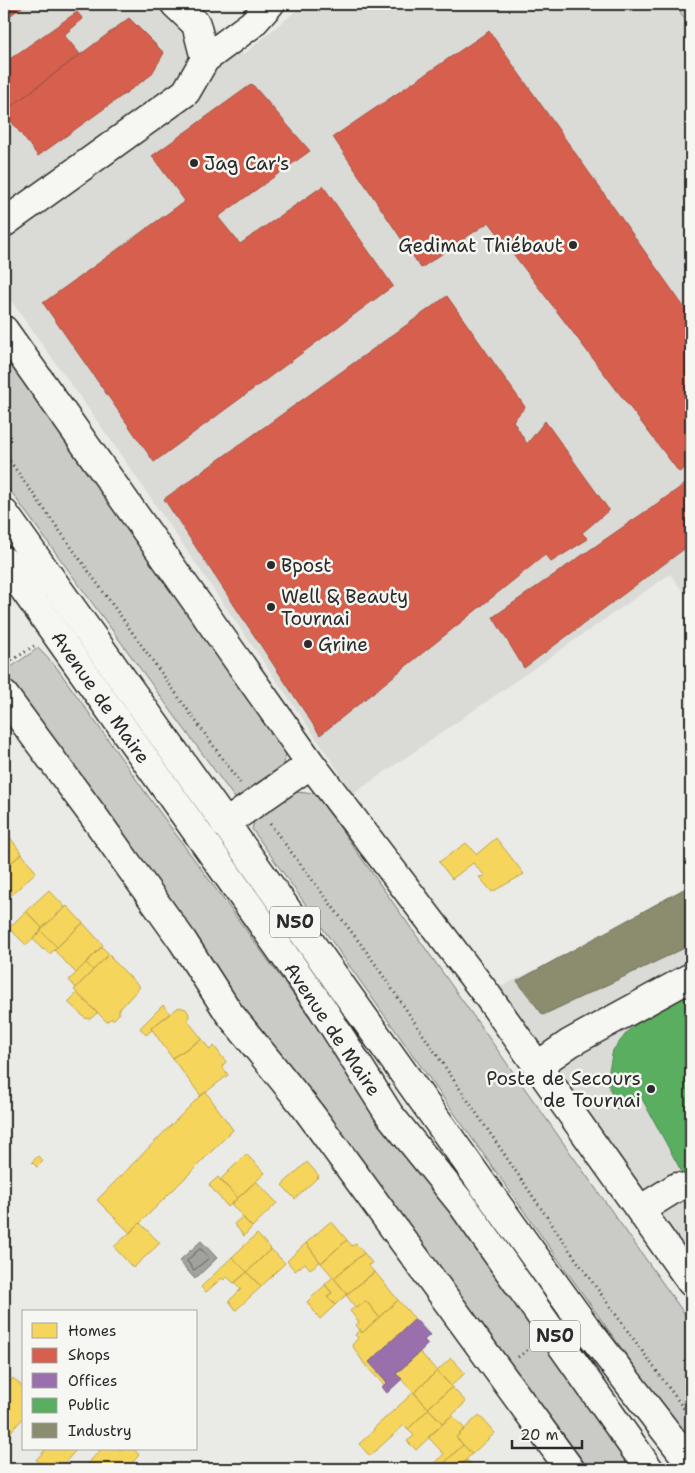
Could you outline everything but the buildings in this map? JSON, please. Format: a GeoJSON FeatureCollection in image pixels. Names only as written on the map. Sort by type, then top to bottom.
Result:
{"type":"FeatureCollection","features":[{"type":"Feature","properties":{"kind":"street"},"geometry":{"type":"LineString","coordinates":[[175,4],[196,24],[205,59]]}},
{"type":"Feature","properties":{"kind":"street"},"geometry":{"type":"LineString","coordinates":[[4,223],[186,92],[205,59],[252,24],[270,4]]}},
{"type":"Feature","properties":{"kind":"street"},"geometry":{"type":"LineString","coordinates":[[4,330],[311,764],[487,995],[691,1282]]}},
{"type":"Feature","properties":{"kind":"street","name":"Avenue de Maire"},"geometry":{"type":"LineString","coordinates":[[4,513],[587,1330],[691,1464]]}},
{"type":"Feature","properties":{"kind":"street","name":"Avenue de Maire"},"geometry":{"type":"LineString","coordinates":[[4,561],[322,1008],[390,1114],[461,1203],[649,1469]]}},
{"type":"Feature","properties":{"kind":"street"},"geometry":{"type":"LineString","coordinates":[[4,695],[182,940],[228,1013],[306,1108],[570,1469]]}},
{"type":"Feature","properties":{"kind":"street"},"geometry":{"type":"LineString","coordinates":[[225,824],[311,764]]}},
{"type":"Feature","properties":{"kind":"street"},"geometry":{"type":"LineString","coordinates":[[537,1066],[570,1043],[691,977]]}},
{"type":"Feature","properties":{"kind":"street"},"geometry":{"type":"LineString","coordinates":[[640,1210],[677,1187]]}},
{"type":"Feature","properties":{"kind":"path"},"geometry":{"type":"LineString","coordinates":[[4,454],[254,803],[369,955],[570,1251],[691,1419]]}},
{"type":"Feature","properties":{"kind":"path"},"geometry":{"type":"LineString","coordinates":[[4,666],[34,646]]}},
{"type":"Feature","properties":{"kind":"shaded area"},"geometry":{"type":"Polygon","coordinates":[[[4,4],[189,4],[243,55],[304,4],[671,4],[691,24],[691,602],[670,574],[353,794],[103,429],[4,291],[4,4]]]}},
{"type":"Feature","properties":{"kind":"shaded area"},"geometry":{"type":"Polygon","coordinates":[[[677,4],[691,4],[691,25],[682,16],[677,4]]]}},
{"type":"Feature","properties":{"kind":"shaded area"},"geometry":{"type":"Polygon","coordinates":[[[4,352],[286,754],[283,768],[242,799],[234,797],[4,482],[4,352]]]}},
{"type":"Feature","properties":{"kind":"shaded area"},"geometry":{"type":"Polygon","coordinates":[[[38,648],[57,668],[158,810],[470,1236],[634,1469],[589,1469],[478,1318],[251,1018],[13,694],[7,670],[38,648]]]}},
{"type":"Feature","properties":{"kind":"shaded area"},"geometry":{"type":"Polygon","coordinates":[[[296,792],[316,794],[691,1323],[691,1446],[252,829],[255,818],[296,792]]]}},
{"type":"Feature","properties":{"kind":"shaded area"},"geometry":{"type":"Polygon","coordinates":[[[691,894],[691,1267],[496,989],[691,894]]]}},
{"type":"Feature","properties":{"kind":"water"},"geometry":{"type":"Polygon","coordinates":[[[201,1241],[217,1258],[195,1279],[179,1261],[201,1241]]]}},
{"type":"Feature","properties":{"kind":"place","name":"Jag Car's"},"geometry":{"type":"Point","coordinates":[194,163]}},
{"type":"Feature","properties":{"kind":"place","name":"Gedimat Thiébaut"},"geometry":{"type":"Point","coordinates":[573,245]}},
{"type":"Feature","properties":{"kind":"place","name":"Bpost"},"geometry":{"type":"Point","coordinates":[271,565]}},
{"type":"Feature","properties":{"kind":"place","name":"Well & Beauty Tournai"},"geometry":{"type":"Point","coordinates":[271,607]}},
{"type":"Feature","properties":{"kind":"place","name":"Grine"},"geometry":{"type":"Point","coordinates":[308,644]}},
{"type":"Feature","properties":{"kind":"place","name":"Poste de Secours de Tournai"},"geometry":{"type":"Point","coordinates":[651,1089]}}]}
